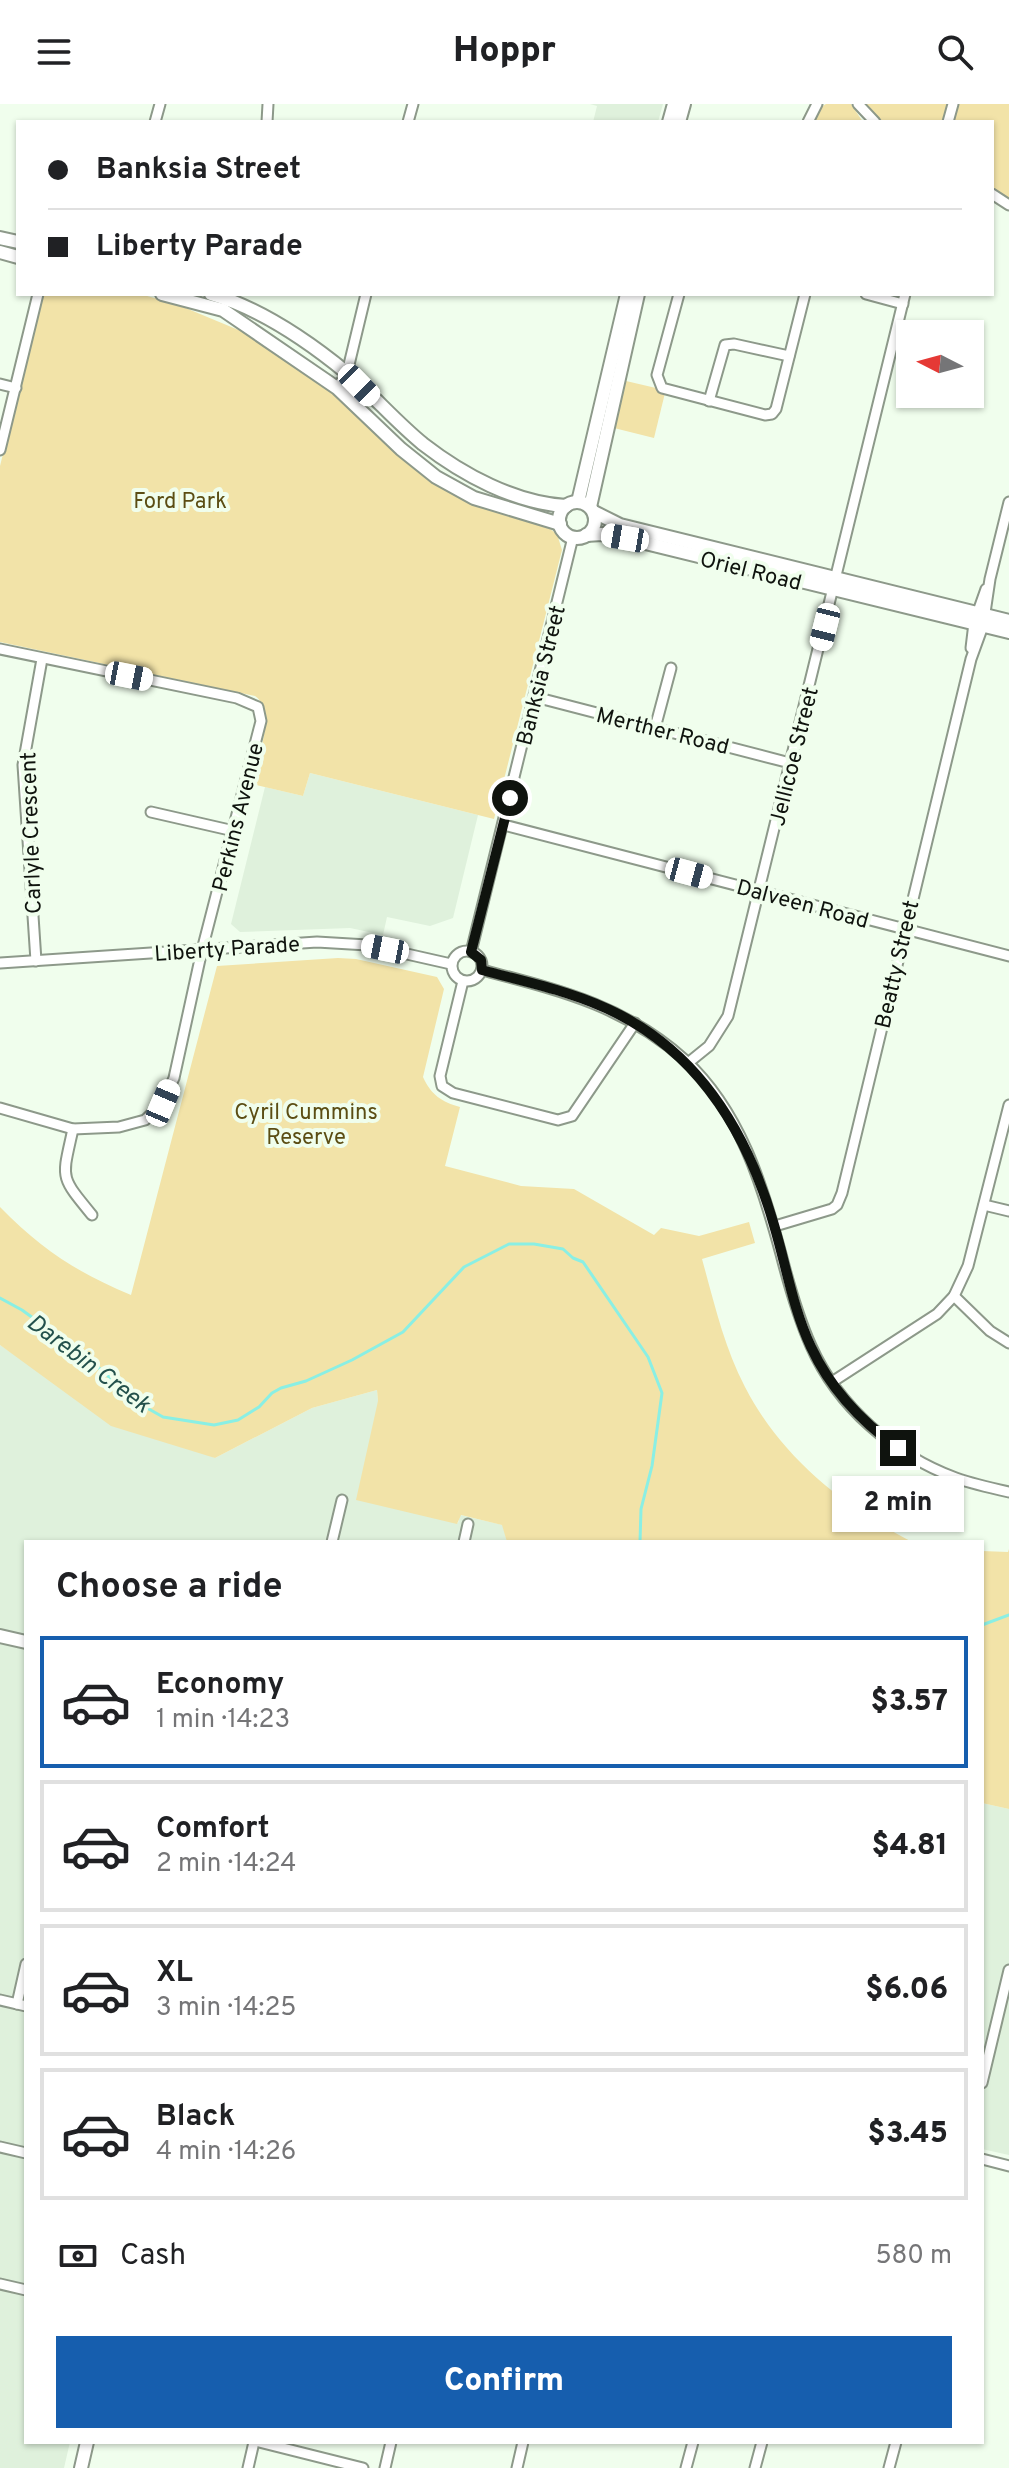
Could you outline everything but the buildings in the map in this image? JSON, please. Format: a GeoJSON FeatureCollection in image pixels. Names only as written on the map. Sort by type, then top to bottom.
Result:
{"type":"FeatureCollection","features":[{"type":"Feature","properties":{"kind":"main road"},"geometry":{"type":"LineString","coordinates":[[170,296],[223,310],[337,388],[401,449],[436,477],[474,498],[560,524]]}},
{"type":"Feature","properties":{"kind":"main road","name":"Oriel Road"},"geometry":{"type":"LineString","coordinates":[[217,296],[233,301],[296,336],[347,373],[423,444],[480,482],[548,505],[582,507],[620,525],[836,584]]}},
{"type":"Feature","properties":{"kind":"main road"},"geometry":{"type":"LineString","coordinates":[[582,507],[562,511],[560,524],[563,530],[580,536],[594,525],[582,507],[627,296]]}},
{"type":"Feature","properties":{"kind":"main road"},"geometry":{"type":"LineString","coordinates":[[606,405],[637,296]]}},
{"type":"Feature","properties":{"kind":"main road","name":"Oriel Road"},"geometry":{"type":"LineString","coordinates":[[580,536],[602,534],[625,538],[980,619],[1009,621]]}},
{"type":"Feature","properties":{"kind":"main road","name":"Oriel Road"},"geometry":{"type":"LineString","coordinates":[[980,619],[1009,632]]}},
{"type":"Feature","properties":{"kind":"main road"},"geometry":{"type":"LineString","coordinates":[[0,1636],[24,1642]]}},
{"type":"Feature","properties":{"kind":"main road"},"geometry":{"type":"LineString","coordinates":[[81,2468],[87,2444]]}},
{"type":"Feature","properties":{"kind":"street"},"geometry":{"type":"LineString","coordinates":[[858,104],[873,120]]}},
{"type":"Feature","properties":{"kind":"street"},"geometry":{"type":"LineString","coordinates":[[0,450],[38,296]]}},
{"type":"Feature","properties":{"kind":"street"},"geometry":{"type":"LineString","coordinates":[[337,388],[347,373],[366,296]]}},
{"type":"Feature","properties":{"kind":"street"},"geometry":{"type":"LineString","coordinates":[[678,296],[657,375],[662,388],[765,415],[772,414],[776,409],[804,296]]}},
{"type":"Feature","properties":{"kind":"street"},"geometry":{"type":"LineString","coordinates":[[881,296],[904,299]]}},
{"type":"Feature","properties":{"kind":"street","name":"Jellicoe Street"},"geometry":{"type":"LineString","coordinates":[[688,1063],[709,1046],[728,1016],[904,299]]}},
{"type":"Feature","properties":{"kind":"street"},"geometry":{"type":"LineString","coordinates":[[709,401],[725,345],[734,344],[789,356]]}},
{"type":"Feature","properties":{"kind":"street"},"geometry":{"type":"LineString","coordinates":[[0,384],[16,388]]}},
{"type":"Feature","properties":{"kind":"street","name":"Beatty Street"},"geometry":{"type":"LineString","coordinates":[[775,1226],[823,1213],[837,1205],[842,1193],[1009,502]]}},
{"type":"Feature","properties":{"kind":"street","name":"Banksia Street"},"geometry":{"type":"LineString","coordinates":[[471,952],[535,697],[580,536]]}},
{"type":"Feature","properties":{"kind":"street"},"geometry":{"type":"LineString","coordinates":[[0,649],[42,659]]}},
{"type":"Feature","properties":{"kind":"street","name":"Perkins Avenue"},"geometry":{"type":"LineString","coordinates":[[0,1108],[73,1129],[119,1127],[145,1120],[163,1103],[174,1078],[202,950],[261,721],[258,707],[237,698],[42,659]]}},
{"type":"Feature","properties":{"kind":"street","name":"Carlyle Crescent"},"geometry":{"type":"LineString","coordinates":[[36,961],[23,765],[42,659]]}},
{"type":"Feature","properties":{"kind":"street"},"geometry":{"type":"LineString","coordinates":[[655,728],[671,668]]}},
{"type":"Feature","properties":{"kind":"street","name":"Merther Road"},"geometry":{"type":"LineString","coordinates":[[535,697],[790,763]]}},
{"type":"Feature","properties":{"kind":"street"},"geometry":{"type":"LineString","coordinates":[[151,812],[234,831]]}},
{"type":"Feature","properties":{"kind":"street","name":"Dalveen Road"},"geometry":{"type":"LineString","coordinates":[[504,825],[1009,956]]}},
{"type":"Feature","properties":{"kind":"street","name":"Liberty Parade"},"geometry":{"type":"LineString","coordinates":[[0,963],[343,942],[451,964]]}},
{"type":"Feature","properties":{"kind":"street"},"geometry":{"type":"LineString","coordinates":[[460,952],[471,952],[481,960],[482,970],[476,979],[463,981],[454,975],[451,964],[460,952]]}},
{"type":"Feature","properties":{"kind":"street"},"geometry":{"type":"LineString","coordinates":[[482,970],[573,994],[635,1023],[688,1063],[739,1132],[749,1153],[775,1226],[800,1319],[812,1349],[832,1382],[864,1420],[907,1453],[956,1478],[1009,1492]]}},
{"type":"Feature","properties":{"kind":"street"},"geometry":{"type":"LineString","coordinates":[[463,981],[440,1076],[442,1086],[453,1093],[558,1120],[572,1116],[635,1023]]}},
{"type":"Feature","properties":{"kind":"street"},"geometry":{"type":"LineString","coordinates":[[832,1382],[937,1314],[954,1296],[968,1266],[1009,1105]]}},
{"type":"Feature","properties":{"kind":"street"},"geometry":{"type":"LineString","coordinates":[[73,1129],[64,1168],[66,1183],[92,1215]]}},
{"type":"Feature","properties":{"kind":"street"},"geometry":{"type":"LineString","coordinates":[[984,1205],[1009,1211]]}},
{"type":"Feature","properties":{"kind":"street"},"geometry":{"type":"LineString","coordinates":[[954,1296],[990,1331],[1009,1343]]}},
{"type":"Feature","properties":{"kind":"street"},"geometry":{"type":"LineString","coordinates":[[332,1540],[342,1500]]}},
{"type":"Feature","properties":{"kind":"street"},"geometry":{"type":"LineString","coordinates":[[464,1540],[468,1524]]}},
{"type":"Feature","properties":{"kind":"street"},"geometry":{"type":"LineString","coordinates":[[984,2075],[1009,1970]]}},
{"type":"Feature","properties":{"kind":"street"},"geometry":{"type":"LineString","coordinates":[[0,2000],[21,2005],[24,1980]]}},
{"type":"Feature","properties":{"kind":"street"},"geometry":{"type":"LineString","coordinates":[[0,2147],[24,2153]]}},
{"type":"Feature","properties":{"kind":"street"},"geometry":{"type":"LineString","coordinates":[[984,2160],[1009,2166]]}},
{"type":"Feature","properties":{"kind":"street"},"geometry":{"type":"LineString","coordinates":[[0,2284],[24,2290]]}},
{"type":"Feature","properties":{"kind":"street"},"geometry":{"type":"LineString","coordinates":[[248,2468],[256,2444]]}},
{"type":"Feature","properties":{"kind":"street"},"geometry":{"type":"LineString","coordinates":[[265,2444],[363,2468]]}},
{"type":"Feature","properties":{"kind":"street"},"geometry":{"type":"LineString","coordinates":[[385,2468],[391,2444]]}},
{"type":"Feature","properties":{"kind":"street"},"geometry":{"type":"LineString","coordinates":[[517,2468],[523,2444]]}},
{"type":"Feature","properties":{"kind":"street"},"geometry":{"type":"LineString","coordinates":[[686,2468],[692,2444]]}},
{"type":"Feature","properties":{"kind":"street"},"geometry":{"type":"LineString","coordinates":[[755,2468],[761,2444]]}},
{"type":"Feature","properties":{"kind":"street"},"geometry":{"type":"LineString","coordinates":[[889,2468],[895,2444]]}},
{"type":"Feature","properties":{"kind":"shaded area"},"geometry":{"type":"Polygon","coordinates":[[[590,104],[663,104],[659,120],[594,120],[597,106],[590,104]]]}},
{"type":"Feature","properties":{"kind":"shaded area"},"geometry":{"type":"Polygon","coordinates":[[[310,773],[478,815],[453,918],[430,926],[387,917],[383,935],[350,928],[240,932],[231,924],[265,787],[303,796],[310,773]]]}},
{"type":"Feature","properties":{"kind":"shaded area"},"geometry":{"type":"Polygon","coordinates":[[[0,1345],[28,1364],[215,1458],[312,1408],[377,1390],[378,1401],[453,1522],[458,1523],[460,1515],[503,1525],[507,1540],[24,1540],[24,2444],[70,2444],[64,2468],[0,2468],[0,1345]]]}},
{"type":"Feature","properties":{"kind":"shaded area"},"geometry":{"type":"Polygon","coordinates":[[[984,1803],[1009,1809],[1009,2155],[984,2149],[984,1803]]]}},
{"type":"Feature","properties":{"kind":"green space"},"geometry":{"type":"Polygon","coordinates":[[[826,104],[851,104],[862,120],[813,120],[818,109],[826,104]]]}},
{"type":"Feature","properties":{"kind":"green space"},"geometry":{"type":"Polygon","coordinates":[[[863,104],[948,104],[944,120],[881,120],[863,104]]]}},
{"type":"Feature","properties":{"kind":"green space"},"geometry":{"type":"Polygon","coordinates":[[[958,104],[1009,104],[1009,200],[994,191],[994,120],[954,120],[958,104]]]}},
{"type":"Feature","properties":{"kind":"green space","name":"Ford Park"},"geometry":{"type":"Polygon","coordinates":[[[42,296],[147,296],[176,304],[253,336],[325,385],[390,443],[509,515],[557,534],[562,550],[494,819],[310,773],[303,796],[252,784],[265,724],[265,713],[255,696],[0,642],[0,466],[42,296]]]}},
{"type":"Feature","properties":{"kind":"green space"},"geometry":{"type":"Polygon","coordinates":[[[626,381],[665,393],[654,438],[614,428],[626,381]]]}},
{"type":"Feature","properties":{"kind":"green space","name":"Cyril Cummins Reserve"},"geometry":{"type":"Polygon","coordinates":[[[338,958],[356,959],[437,977],[444,989],[423,1077],[438,1097],[460,1107],[445,1166],[521,1186],[574,1189],[654,1235],[661,1228],[699,1236],[749,1222],[755,1243],[702,1259],[725,1340],[745,1387],[777,1436],[816,1477],[838,1496],[908,1540],[506,1540],[502,1525],[461,1515],[457,1524],[356,1500],[378,1401],[377,1390],[312,1408],[215,1458],[111,1426],[0,1345],[0,1207],[60,1258],[131,1295],[217,966],[338,958]]]}},
{"type":"Feature","properties":{"kind":"green space"},"geometry":{"type":"Polygon","coordinates":[[[1009,1549],[1009,1809],[984,1803],[984,1551],[1008,1552],[1009,1549]]]}},
{"type":"Feature","properties":{"kind":"waterway","name":"Darebin Creek"},"geometry":{"type":"LineString","coordinates":[[0,1298],[22,1310],[84,1355],[140,1404],[163,1417],[214,1425],[238,1420],[281,1388],[306,1381],[352,1360],[403,1332],[464,1267],[509,1244],[563,1249],[583,1262],[648,1357],[662,1393],[652,1466],[641,1509],[640,1540]]}},
{"type":"Feature","properties":{"kind":"waterway","name":"Darebin Creek"},"geometry":{"type":"LineString","coordinates":[[984,1624],[1009,1615]]}},
{"type":"Feature","properties":{"kind":"route"},"geometry":{"type":"LineString","coordinates":[[510,798],[471,952],[481,960],[482,970],[573,994],[619,1014],[688,1063],[724,1109],[749,1153],[775,1226],[800,1319],[812,1349],[847,1403],[898,1448]]}}]}
